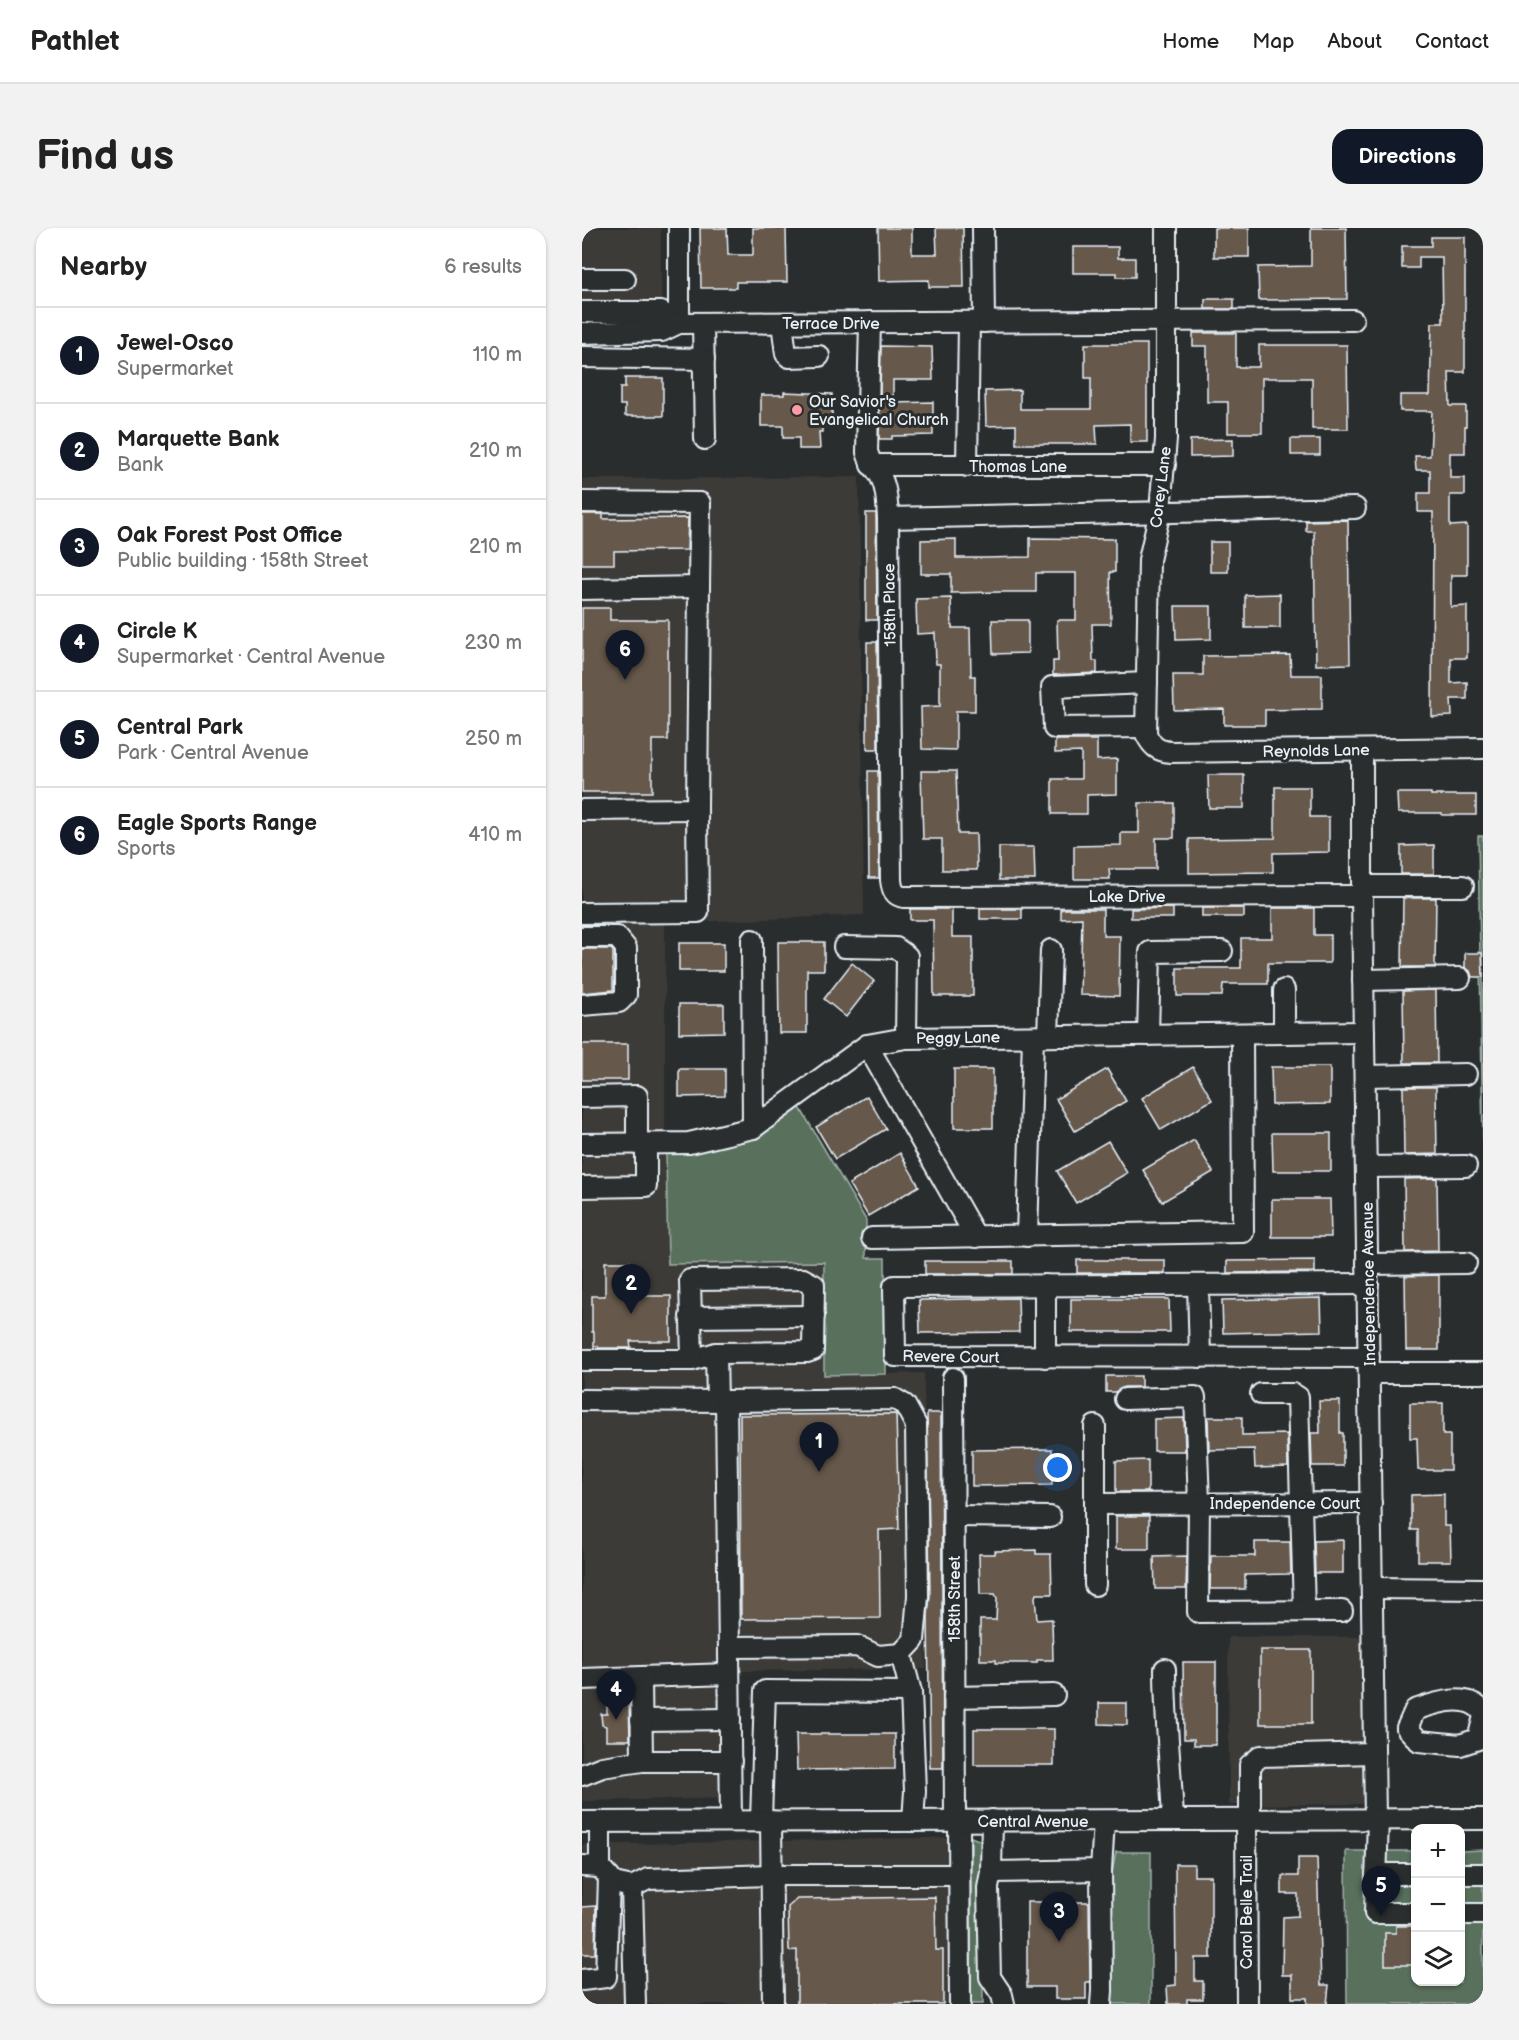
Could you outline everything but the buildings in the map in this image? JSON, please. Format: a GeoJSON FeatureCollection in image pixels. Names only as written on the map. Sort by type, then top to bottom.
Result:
{"type":"FeatureCollection","features":[{"type":"Feature","properties":{"kind":"street"},"geometry":{"type":"LineString","coordinates":[[679,228],[679,323]]}},
{"type":"Feature","properties":{"kind":"street"},"geometry":{"type":"LineString","coordinates":[[967,466],[982,228]]}},
{"type":"Feature","properties":{"kind":"street","name":"Corey Lane"},"geometry":{"type":"LineString","coordinates":[[1149,736],[1147,683],[1149,560],[1160,511],[1165,465],[1168,393],[1166,228]]}},
{"type":"Feature","properties":{"kind":"street"},"geometry":{"type":"LineString","coordinates":[[582,279],[625,279]]}},
{"type":"Feature","properties":{"kind":"street","name":"Terrace Drive"},"geometry":{"type":"LineString","coordinates":[[582,312],[662,312],[679,323]]}},
{"type":"Feature","properties":{"kind":"street","name":"Terrace Drive"},"geometry":{"type":"LineString","coordinates":[[582,333],[662,331],[679,323],[1353,320]]}},
{"type":"Feature","properties":{"kind":"street","name":"158th Place"},"geometry":{"type":"LineString","coordinates":[[870,322],[867,452],[871,465],[880,475],[886,492],[888,518],[891,880],[894,892]]}},
{"type":"Feature","properties":{"kind":"street"},"geometry":{"type":"LineString","coordinates":[[703,323],[705,439]]}},
{"type":"Feature","properties":{"kind":"street"},"geometry":{"type":"LineString","coordinates":[[782,323],[786,354],[789,357],[819,356]]}},
{"type":"Feature","properties":{"kind":"street"},"geometry":{"type":"LineString","coordinates":[[582,357],[704,359]]}},
{"type":"Feature","properties":{"kind":"street","name":"Thomas Lane"},"geometry":{"type":"LineString","coordinates":[[871,465],[1165,465]]}},
{"type":"Feature","properties":{"kind":"street"},"geometry":{"type":"LineString","coordinates":[[582,502],[700,503],[698,912],[582,914]]}},
{"type":"Feature","properties":{"kind":"street"},"geometry":{"type":"LineString","coordinates":[[888,518],[1355,508]]}},
{"type":"Feature","properties":{"kind":"street"},"geometry":{"type":"LineString","coordinates":[[582,589],[699,587]]}},
{"type":"Feature","properties":{"kind":"street","name":"Reynolds Lane"},"geometry":{"type":"LineString","coordinates":[[1147,683],[1052,687],[1054,728],[1149,736],[1161,751],[1171,752],[1483,748]]}},
{"type":"Feature","properties":{"kind":"street","name":"Independence Avenue"},"geometry":{"type":"LineString","coordinates":[[1362,750],[1363,980],[1376,1819],[1375,1913],[1411,1913]]}},
{"type":"Feature","properties":{"kind":"street"},"geometry":{"type":"LineString","coordinates":[[582,810],[697,809]]}},
{"type":"Feature","properties":{"kind":"street","name":"Lake Drive"},"geometry":{"type":"LineString","coordinates":[[894,892],[904,897],[1362,891],[1463,886]]}},
{"type":"Feature","properties":{"kind":"street"},"geometry":{"type":"LineString","coordinates":[[582,937],[617,937],[626,948],[626,995],[619,1002],[582,1005]]}},
{"type":"Feature","properties":{"kind":"street"},"geometry":{"type":"LineString","coordinates":[[752,940],[753,1128]]}},
{"type":"Feature","properties":{"kind":"street"},"geometry":{"type":"LineString","coordinates":[[844,947],[896,948],[907,956],[906,1038]]}},
{"type":"Feature","properties":{"kind":"street"},"geometry":{"type":"LineString","coordinates":[[1027,1236],[1040,1036],[1051,950]]}},
{"type":"Feature","properties":{"kind":"street"},"geometry":{"type":"LineString","coordinates":[[1148,1035],[1150,952],[1222,951]]}},
{"type":"Feature","properties":{"kind":"street"},"geometry":{"type":"LineString","coordinates":[[1363,980],[1460,978]]}},
{"type":"Feature","properties":{"kind":"street"},"geometry":{"type":"LineString","coordinates":[[1284,990],[1284,1034]]}},
{"type":"Feature","properties":{"kind":"street","name":"Peggy Lane"},"geometry":{"type":"LineString","coordinates":[[582,1144],[689,1143],[753,1128],[867,1045],[906,1038],[1364,1032]]}},
{"type":"Feature","properties":{"kind":"street"},"geometry":{"type":"LineString","coordinates":[[872,1238],[1243,1232],[1242,1034]]}},
{"type":"Feature","properties":{"kind":"street"},"geometry":{"type":"LineString","coordinates":[[867,1045],[976,1237]]}},
{"type":"Feature","properties":{"kind":"street"},"geometry":{"type":"LineString","coordinates":[[1365,1076],[1466,1074]]}},
{"type":"Feature","properties":{"kind":"street"},"geometry":{"type":"LineString","coordinates":[[582,1097],[637,1096],[646,1186],[582,1186]]}},
{"type":"Feature","properties":{"kind":"street"},"geometry":{"type":"LineString","coordinates":[[1366,1167],[1467,1166]]}},
{"type":"Feature","properties":{"kind":"street"},"geometry":{"type":"LineString","coordinates":[[1367,1264],[1466,1263]]}},
{"type":"Feature","properties":{"kind":"street"},"geometry":{"type":"LineString","coordinates":[[582,1360],[692,1360],[716,1353],[807,1352],[813,1350],[814,1285],[803,1280],[690,1280],[692,1360]]}},
{"type":"Feature","properties":{"kind":"street"},"geometry":{"type":"LineString","coordinates":[[1198,1284],[1200,1357]]}},
{"type":"Feature","properties":{"kind":"street","name":"Revere Court"},"geometry":{"type":"LineString","coordinates":[[1368,1284],[894,1286],[895,1356],[1200,1357],[1483,1373]]}},
{"type":"Feature","properties":{"kind":"street"},"geometry":{"type":"LineString","coordinates":[[1045,1285],[1045,1357]]}},
{"type":"Feature","properties":{"kind":"street"},"geometry":{"type":"LineString","coordinates":[[690,1317],[814,1316]]}},
{"type":"Feature","properties":{"kind":"street"},"geometry":{"type":"LineString","coordinates":[[716,1353],[722,1401],[731,1821]]}},
{"type":"Feature","properties":{"kind":"street","name":"158th Street"},"geometry":{"type":"LineString","coordinates":[[953,1378],[954,1697],[960,2004]]}},
{"type":"Feature","properties":{"kind":"street"},"geometry":{"type":"LineString","coordinates":[[1261,1394],[1293,1394],[1298,1397],[1304,1611]]}},
{"type":"Feature","properties":{"kind":"street"},"geometry":{"type":"LineString","coordinates":[[1125,1399],[1195,1397],[1199,1503],[1198,1612],[1342,1611]]}},
{"type":"Feature","properties":{"kind":"street"},"geometry":{"type":"LineString","coordinates":[[582,1400],[895,1399],[906,1404],[916,1425],[918,1596],[914,1640],[901,1654],[878,1656],[857,1646],[729,1647]]}},
{"type":"Feature","properties":{"kind":"street"},"geometry":{"type":"LineString","coordinates":[[1095,1426],[1095,1585]]}},
{"type":"Feature","properties":{"kind":"street","name":"Independence Court"},"geometry":{"type":"LineString","coordinates":[[1095,1504],[1371,1503]]}},
{"type":"Feature","properties":{"kind":"street"},"geometry":{"type":"LineString","coordinates":[[954,1516],[1050,1517]]}},
{"type":"Feature","properties":{"kind":"street"},"geometry":{"type":"LineString","coordinates":[[1372,1588],[1483,1589]]}},
{"type":"Feature","properties":{"kind":"street"},"geometry":{"type":"LineString","coordinates":[[901,1654],[911,1692],[915,1791],[913,1821]]}},
{"type":"Feature","properties":{"kind":"street"},"geometry":{"type":"LineString","coordinates":[[1165,1669],[1165,1715],[1171,1765],[1173,1820]]}},
{"type":"Feature","properties":{"kind":"street"},"geometry":{"type":"LineString","coordinates":[[582,1679],[729,1674]]}},
{"type":"Feature","properties":{"kind":"street"},"geometry":{"type":"LineString","coordinates":[[641,1677],[642,1761]]}},
{"type":"Feature","properties":{"kind":"street"},"geometry":{"type":"LineString","coordinates":[[774,2004],[771,1875],[766,1821],[765,1691],[911,1692]]}},
{"type":"Feature","properties":{"kind":"street"},"geometry":{"type":"LineString","coordinates":[[954,1697],[1054,1695]]}},
{"type":"Feature","properties":{"kind":"street"},"geometry":{"type":"LineString","coordinates":[[1407,1728],[1415,1710],[1433,1703],[1467,1700],[1479,1705],[1483,1713]]}},
{"type":"Feature","properties":{"kind":"street"},"geometry":{"type":"LineString","coordinates":[[642,1720],[730,1719]]}},
{"type":"Feature","properties":{"kind":"street"},"geometry":{"type":"LineString","coordinates":[[1374,1729],[1407,1728],[1419,1741],[1460,1745],[1478,1739],[1483,1719]]}},
{"type":"Feature","properties":{"kind":"street","name":"Carol Belle Trail"},"geometry":{"type":"LineString","coordinates":[[1247,2004],[1250,1766],[1261,1756],[1374,1753]]}},
{"type":"Feature","properties":{"kind":"street"},"geometry":{"type":"LineString","coordinates":[[582,1775],[602,1767],[642,1761],[731,1761]]}},
{"type":"Feature","properties":{"kind":"street","name":"Central Avenue"},"geometry":{"type":"LineString","coordinates":[[591,1822],[1483,1819]]}},
{"type":"Feature","properties":{"kind":"street"},"geometry":{"type":"LineString","coordinates":[[992,1821],[991,1872],[988,1888],[990,1977],[1002,1995],[1004,2004]]}},
{"type":"Feature","properties":{"kind":"street"},"geometry":{"type":"LineString","coordinates":[[1101,2004],[1101,1870],[1104,1821]]}},
{"type":"Feature","properties":{"kind":"street"},"geometry":{"type":"LineString","coordinates":[[582,1980],[606,1977],[591,1822]]}},
{"type":"Feature","properties":{"kind":"street"},"geometry":{"type":"LineString","coordinates":[[597,1870],[614,1883],[632,1887],[648,1879],[771,1875],[959,1875]]}},
{"type":"Feature","properties":{"kind":"street"},"geometry":{"type":"LineString","coordinates":[[991,1872],[1101,1870]]}},
{"type":"Feature","properties":{"kind":"street"},"geometry":{"type":"LineString","coordinates":[[1376,1874],[1411,1874]]}},
{"type":"Feature","properties":{"kind":"street"},"geometry":{"type":"LineString","coordinates":[[1465,1874],[1483,1874]]}},
{"type":"Feature","properties":{"kind":"street"},"geometry":{"type":"LineString","coordinates":[[629,2004],[635,2004],[632,1887]]}},
{"type":"Feature","properties":{"kind":"street"},"geometry":{"type":"LineString","coordinates":[[1465,1914],[1483,1914]]}},
{"type":"Feature","properties":{"kind":"shaded area"},"geometry":{"type":"Polygon","coordinates":[[[582,228],[661,228],[661,304],[582,305],[582,228]]]}},
{"type":"Feature","properties":{"kind":"shaded area"},"geometry":{"type":"Polygon","coordinates":[[[859,477],[864,915],[665,923],[665,1132],[582,1134],[582,479],[859,477]]]}},
{"type":"Feature","properties":{"kind":"shaded area"},"geometry":{"type":"Polygon","coordinates":[[[666,1150],[668,1264],[824,1262],[824,1375],[924,1373],[926,1669],[741,1671],[740,1798],[582,1801],[582,1152],[666,1150]]]}},
{"type":"Feature","properties":{"kind":"shaded area"},"geometry":{"type":"Polygon","coordinates":[[[1228,1637],[1366,1637],[1367,1804],[1229,1805],[1228,1637]]]}},
{"type":"Feature","properties":{"kind":"shaded area"},"geometry":{"type":"Polygon","coordinates":[[[971,1837],[971,2004],[582,2004],[582,1845],[971,1837]]]}},
{"type":"Feature","properties":{"kind":"green space"},"geometry":{"type":"Polygon","coordinates":[[[1478,836],[1483,836],[1483,1144],[1478,836]]]}},
{"type":"Feature","properties":{"kind":"green space"},"geometry":{"type":"Polygon","coordinates":[[[799,1106],[866,1220],[866,1258],[885,1258],[886,1374],[824,1375],[824,1262],[668,1264],[666,1150],[709,1148],[751,1135],[799,1106]]]}},
{"type":"Feature","properties":{"kind":"green space"},"geometry":{"type":"Polygon","coordinates":[[[971,1837],[981,1841],[983,2004],[971,2004],[971,1837]]]}},
{"type":"Feature","properties":{"kind":"green space"},"geometry":{"type":"Polygon","coordinates":[[[1483,1850],[1483,2004],[1347,2004],[1346,1851],[1411,1851],[1411,1986],[1465,1986],[1465,1851],[1483,1850]]]}},
{"type":"Feature","properties":{"kind":"green space"},"geometry":{"type":"Polygon","coordinates":[[[1116,1852],[1151,1852],[1151,2004],[1108,2004],[1109,1888],[1116,1852]]]}},
{"type":"Feature","properties":{"kind":"place","name":"Our Savior's Evangelical Church"},"geometry":{"type":"Point","coordinates":[797,410]}},
{"type":"Feature","properties":{"kind":"place","name":"Eagle Sports Range"},"geometry":{"type":"Point","coordinates":[625,680]}},
{"type":"Feature","properties":{"kind":"place","name":"Marquette Bank"},"geometry":{"type":"Point","coordinates":[631,1314]}},
{"type":"Feature","properties":{"kind":"place","name":"Jewel-Osco"},"geometry":{"type":"Point","coordinates":[819,1472]}},
{"type":"Feature","properties":{"kind":"place","name":"Circle K"},"geometry":{"type":"Point","coordinates":[616,1720]}},
{"type":"Feature","properties":{"kind":"place","name":"Central Park"},"geometry":{"type":"Point","coordinates":[1381,1916]}},
{"type":"Feature","properties":{"kind":"place","name":"Oak Forest Post Office"},"geometry":{"type":"Point","coordinates":[1059,1942]}}]}
